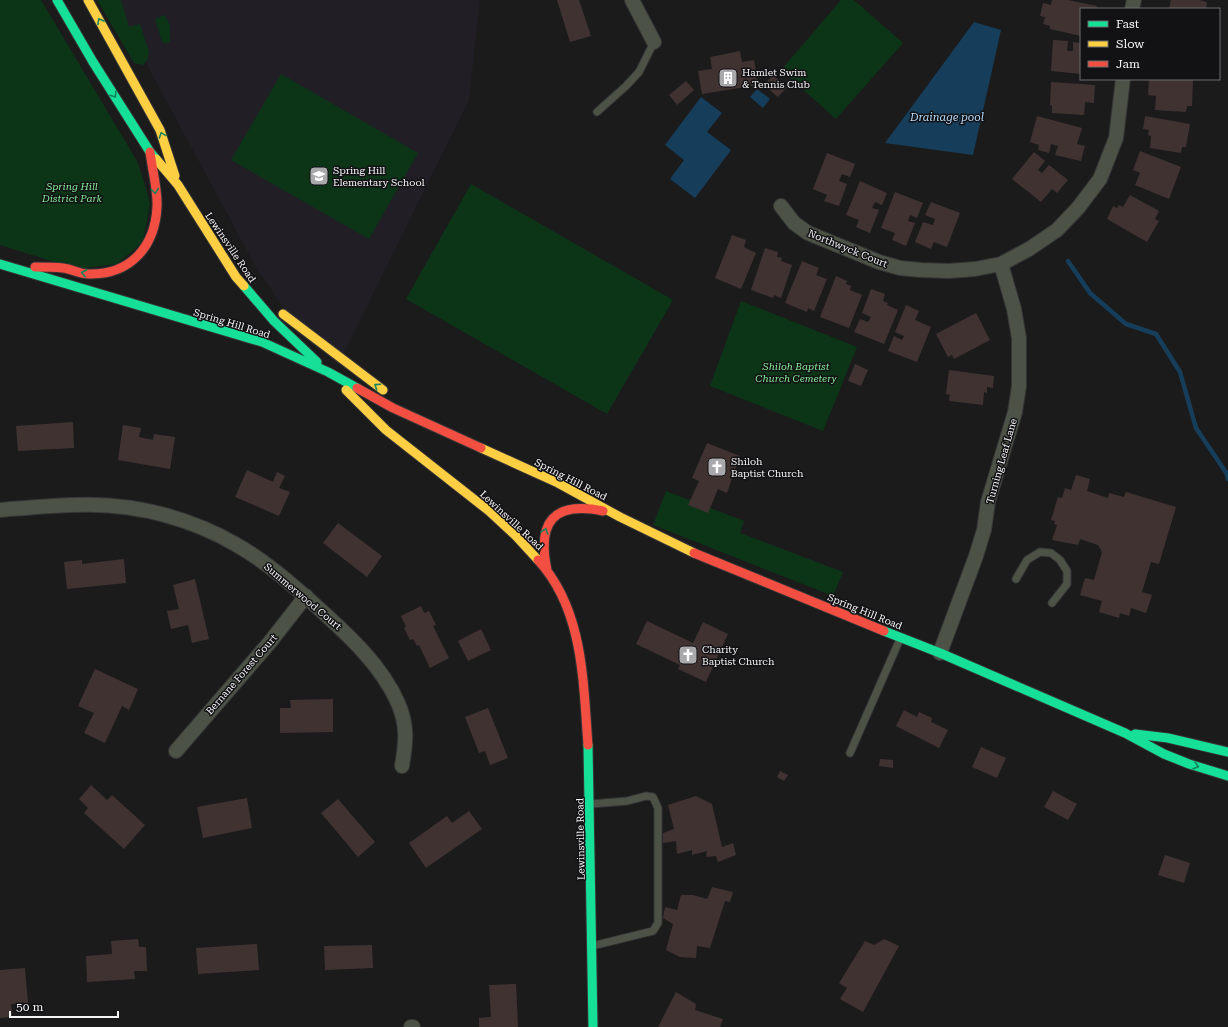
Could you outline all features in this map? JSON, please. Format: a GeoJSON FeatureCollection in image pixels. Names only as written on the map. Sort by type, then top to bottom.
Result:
{"type":"FeatureCollection","features":[{"type":"Feature","properties":{"kind":"main road","name":"Lewinsville Road"},"geometry":{"type":"LineString","coordinates":[[57,0],[93,62],[150,152],[178,185],[236,277],[274,321],[386,430],[489,511],[516,536],[547,570],[556,584],[567,609],[576,639],[582,668],[589,762],[593,1027]]}},
{"type":"Feature","properties":{"kind":"main road","name":"Lewinsville Road"},"geometry":{"type":"LineString","coordinates":[[88,0],[160,130],[178,185]]}},
{"type":"Feature","properties":{"kind":"main road"},"geometry":{"type":"LineString","coordinates":[[93,62],[115,78],[125,81],[133,80]]}},
{"type":"Feature","properties":{"kind":"main road"},"geometry":{"type":"LineString","coordinates":[[3,265],[62,268],[90,274],[110,272],[125,267],[138,258],[147,245],[153,231],[157,213],[150,152]]}},
{"type":"Feature","properties":{"kind":"main road","name":"Spring Hill Road"},"geometry":{"type":"LineString","coordinates":[[3,265],[262,342],[328,372],[393,408],[564,486],[620,517],[690,551],[886,632],[940,652],[1125,734],[1164,754],[1189,764],[1228,776]]}},
{"type":"Feature","properties":{"kind":"main road"},"geometry":{"type":"LineString","coordinates":[[236,277],[358,372],[388,393]]}},
{"type":"Feature","properties":{"kind":"main road"},"geometry":{"type":"LineString","coordinates":[[401,401],[458,437]]}},
{"type":"Feature","properties":{"kind":"main road"},"geometry":{"type":"LineString","coordinates":[[547,570],[543,550],[544,535],[548,524],[556,515],[567,509],[580,506],[620,517]]}},
{"type":"Feature","properties":{"kind":"main road","name":"Spring Hill Road"},"geometry":{"type":"LineString","coordinates":[[1125,734],[1168,738],[1228,752]]}},
{"type":"Feature","properties":{"kind":"street"},"geometry":{"type":"LineString","coordinates":[[632,0],[654,42]]}},
{"type":"Feature","properties":{"kind":"street","name":"Northwyck Court"},"geometry":{"type":"LineString","coordinates":[[781,206],[794,223],[808,232],[879,262],[900,268],[949,271],[975,269],[1001,264],[1029,249],[1057,230],[1078,208],[1100,179],[1116,138],[1123,80]]}},
{"type":"Feature","properties":{"kind":"street","name":"Turning Leaf Lane"},"geometry":{"type":"LineString","coordinates":[[940,652],[976,556],[984,530],[988,502],[1015,412],[1019,386],[1019,338],[1014,308],[1001,264]]}},
{"type":"Feature","properties":{"kind":"street","name":"Summerwood Court"},"geometry":{"type":"LineString","coordinates":[[0,510],[62,504],[115,505],[165,515],[198,526],[236,544],[278,573],[306,596],[348,634],[362,649],[390,687],[399,704],[404,722],[406,742],[402,766]]}},
{"type":"Feature","properties":{"kind":"street","name":"Bernane Forest Court"},"geometry":{"type":"LineString","coordinates":[[176,751],[270,642],[306,596]]}},
{"type":"Feature","properties":{"kind":"lane"},"geometry":{"type":"LineString","coordinates":[[597,112],[639,72],[654,42]]}},
{"type":"Feature","properties":{"kind":"lane"},"geometry":{"type":"LineString","coordinates":[[1016,578],[1027,560],[1040,552],[1051,553],[1060,560],[1068,571],[1067,584],[1052,603]]}},
{"type":"Feature","properties":{"kind":"lane"},"geometry":{"type":"LineString","coordinates":[[850,753],[901,637]]}},
{"type":"Feature","properties":{"kind":"lane"},"geometry":{"type":"LineString","coordinates":[[590,804],[627,801],[646,796],[654,797],[658,808],[658,923],[654,931],[592,946]]}},
{"type":"Feature","properties":{"kind":"shaded area","name":"Spring Hill Elementary School"},"geometry":{"type":"Polygon","coordinates":[[[112,0],[480,0],[469,100],[338,365],[288,314],[257,269],[112,0]]]}},
{"type":"Feature","properties":{"kind":"green space","name":"Spring Hill District Park"},"geometry":{"type":"Polygon","coordinates":[[[0,0],[41,0],[137,161],[150,204],[143,242],[117,264],[77,269],[0,245],[0,0]]]}},
{"type":"Feature","properties":{"kind":"green space"},"geometry":{"type":"Polygon","coordinates":[[[97,0],[121,0],[129,27],[140,24],[149,52],[147,60],[143,65],[134,63],[97,0]]]}},
{"type":"Feature","properties":{"kind":"green space"},"geometry":{"type":"Polygon","coordinates":[[[841,0],[854,0],[903,43],[836,119],[781,70],[841,0]]]}},
{"type":"Feature","properties":{"kind":"green space"},"geometry":{"type":"Polygon","coordinates":[[[165,15],[170,26],[170,41],[167,44],[162,42],[155,19],[165,15]]]}},
{"type":"Feature","properties":{"kind":"green space"},"geometry":{"type":"Polygon","coordinates":[[[281,74],[418,153],[369,239],[231,160],[281,74]]]}},
{"type":"Feature","properties":{"kind":"green space"},"geometry":{"type":"Polygon","coordinates":[[[471,184],[673,300],[607,414],[406,299],[471,184]]]}},
{"type":"Feature","properties":{"kind":"green space","name":"Shiloh Baptist Church Cemetery"},"geometry":{"type":"Polygon","coordinates":[[[741,301],[857,347],[823,431],[710,386],[741,301]]]}},
{"type":"Feature","properties":{"kind":"green space"},"geometry":{"type":"Polygon","coordinates":[[[666,491],[744,521],[740,533],[843,572],[833,596],[653,525],[666,491]]]}},
{"type":"Feature","properties":{"kind":"water","name":"Drainage pool"},"geometry":{"type":"Polygon","coordinates":[[[974,22],[1001,30],[973,155],[885,143],[974,22]]]}},
{"type":"Feature","properties":{"kind":"water"},"geometry":{"type":"Polygon","coordinates":[[[757,89],[770,99],[763,108],[750,97],[757,89]]]}},
{"type":"Feature","properties":{"kind":"water"},"geometry":{"type":"Polygon","coordinates":[[[701,97],[722,113],[707,132],[731,150],[695,198],[670,179],[684,160],[665,145],[701,97]]]}},
{"type":"Feature","properties":{"kind":"building"},"geometry":{"type":"Polygon","coordinates":[[[557,0],[579,0],[591,36],[570,42],[557,0]]]}},
{"type":"Feature","properties":{"kind":"building"},"geometry":{"type":"Polygon","coordinates":[[[1052,0],[1068,0],[1097,6],[1096,8],[1080,8],[1080,36],[1050,29],[1050,26],[1043,24],[1045,17],[1040,16],[1043,3],[1051,5],[1052,0]]]}},
{"type":"Feature","properties":{"kind":"building"},"geometry":{"type":"Polygon","coordinates":[[[1171,0],[1199,0],[1207,2],[1206,8],[1169,8],[1171,0]]]}},
{"type":"Feature","properties":{"kind":"building"},"geometry":{"type":"Polygon","coordinates":[[[1053,40],[1068,41],[1067,51],[1073,51],[1073,42],[1080,43],[1080,74],[1051,71],[1053,40]]]}},
{"type":"Feature","properties":{"kind":"building","name":"Hamlet Swim & Tennis Club"},"geometry":{"type":"Polygon","coordinates":[[[740,51],[742,62],[754,60],[758,85],[702,94],[698,71],[712,69],[710,57],[740,51]]]}},
{"type":"Feature","properties":{"kind":"building"},"geometry":{"type":"Polygon","coordinates":[[[773,75],[787,87],[778,97],[764,85],[773,75]]]}},
{"type":"Feature","properties":{"kind":"building"},"geometry":{"type":"Polygon","coordinates":[[[1149,80],[1193,80],[1192,106],[1187,106],[1186,112],[1155,110],[1156,96],[1148,95],[1149,80]]]}},
{"type":"Feature","properties":{"kind":"building"},"geometry":{"type":"Polygon","coordinates":[[[686,81],[694,90],[677,105],[669,95],[686,81]]]}},
{"type":"Feature","properties":{"kind":"building"},"geometry":{"type":"Polygon","coordinates":[[[1051,82],[1095,85],[1094,103],[1085,102],[1084,115],[1052,113],[1052,106],[1050,105],[1051,82]]]}},
{"type":"Feature","properties":{"kind":"building"},"geometry":{"type":"Polygon","coordinates":[[[1037,116],[1082,128],[1077,144],[1085,146],[1081,161],[1055,155],[1058,146],[1051,144],[1049,153],[1038,150],[1039,145],[1030,142],[1037,116]]]}},
{"type":"Feature","properties":{"kind":"building"},"geometry":{"type":"Polygon","coordinates":[[[1145,116],[1190,124],[1186,147],[1182,147],[1181,153],[1150,148],[1151,136],[1148,135],[1149,130],[1143,129],[1145,116]]]}},
{"type":"Feature","properties":{"kind":"building"},"geometry":{"type":"Polygon","coordinates":[[[1140,151],[1181,167],[1169,199],[1135,185],[1140,173],[1133,170],[1140,151]]]}},
{"type":"Feature","properties":{"kind":"building"},"geometry":{"type":"Polygon","coordinates":[[[1034,152],[1045,161],[1038,170],[1042,173],[1049,165],[1068,180],[1057,193],[1052,189],[1041,202],[1012,179],[1034,152]]]}},
{"type":"Feature","properties":{"kind":"building"},"geometry":{"type":"Polygon","coordinates":[[[827,153],[855,164],[850,177],[842,174],[839,181],[847,184],[839,206],[824,201],[827,195],[813,189],[827,153]]]}},
{"type":"Feature","properties":{"kind":"building"},"geometry":{"type":"Polygon","coordinates":[[[860,181],[887,193],[882,205],[875,202],[872,208],[879,210],[870,233],[856,227],[859,220],[846,215],[860,181]]]}},
{"type":"Feature","properties":{"kind":"building"},"geometry":{"type":"Polygon","coordinates":[[[895,192],[923,203],[917,218],[910,215],[908,221],[915,223],[906,246],[892,240],[895,233],[881,228],[895,192]]]}},
{"type":"Feature","properties":{"kind":"building"},"geometry":{"type":"Polygon","coordinates":[[[1130,195],[1159,211],[1155,219],[1159,221],[1147,242],[1107,219],[1113,206],[1117,208],[1119,205],[1123,207],[1130,195]]]}},
{"type":"Feature","properties":{"kind":"building"},"geometry":{"type":"Polygon","coordinates":[[[931,202],[960,213],[947,247],[934,242],[931,249],[915,242],[923,222],[933,225],[935,219],[925,215],[931,202]]]}},
{"type":"Feature","properties":{"kind":"building"},"geometry":{"type":"Polygon","coordinates":[[[732,235],[746,240],[744,247],[756,253],[741,289],[715,278],[732,235]]]}},
{"type":"Feature","properties":{"kind":"building"},"geometry":{"type":"Polygon","coordinates":[[[765,248],[778,252],[777,257],[782,258],[781,261],[792,265],[781,298],[774,295],[773,298],[751,290],[765,248]]]}},
{"type":"Feature","properties":{"kind":"building"},"geometry":{"type":"Polygon","coordinates":[[[802,261],[819,268],[816,275],[827,279],[814,311],[808,308],[807,312],[785,303],[802,261]]]}},
{"type":"Feature","properties":{"kind":"building"},"geometry":{"type":"Polygon","coordinates":[[[836,276],[847,281],[846,284],[851,286],[850,290],[862,295],[849,328],[820,317],[836,276]]]}},
{"type":"Feature","properties":{"kind":"building"},"geometry":{"type":"Polygon","coordinates":[[[871,289],[885,294],[883,301],[888,303],[887,305],[898,310],[884,344],[854,332],[860,319],[868,322],[871,317],[862,313],[871,289]]]}},
{"type":"Feature","properties":{"kind":"building"},"geometry":{"type":"Polygon","coordinates":[[[906,305],[919,311],[915,320],[931,327],[917,362],[888,351],[894,336],[902,340],[904,336],[895,332],[906,305]]]}},
{"type":"Feature","properties":{"kind":"building"},"geometry":{"type":"Polygon","coordinates":[[[976,313],[990,340],[954,359],[952,355],[948,357],[936,334],[976,313]]]}},
{"type":"Feature","properties":{"kind":"building"},"geometry":{"type":"Polygon","coordinates":[[[855,364],[868,370],[861,386],[848,381],[855,364]]]}},
{"type":"Feature","properties":{"kind":"building"},"geometry":{"type":"Polygon","coordinates":[[[949,370],[994,376],[993,388],[987,387],[987,393],[984,392],[983,405],[949,401],[950,395],[946,394],[949,370]]]}},
{"type":"Feature","properties":{"kind":"building"},"geometry":{"type":"Polygon","coordinates":[[[73,422],[74,448],[18,451],[16,426],[73,422]]]}},
{"type":"Feature","properties":{"kind":"building"},"geometry":{"type":"Polygon","coordinates":[[[123,425],[141,428],[139,437],[153,440],[154,434],[175,437],[170,469],[118,460],[123,425]]]}},
{"type":"Feature","properties":{"kind":"building","name":"Shiloh Baptist Church"},"geometry":{"type":"Polygon","coordinates":[[[707,443],[740,456],[727,493],[718,489],[708,513],[688,505],[699,481],[692,478],[707,443]]]}},
{"type":"Feature","properties":{"kind":"building"},"geometry":{"type":"Polygon","coordinates":[[[247,470],[273,482],[277,472],[285,476],[279,488],[290,492],[279,516],[235,497],[247,470]]]}},
{"type":"Feature","properties":{"kind":"building"},"geometry":{"type":"Polygon","coordinates":[[[1076,475],[1090,479],[1087,491],[1108,498],[1109,493],[1124,497],[1126,492],[1176,507],[1159,564],[1151,562],[1142,592],[1152,595],[1146,613],[1131,608],[1129,616],[1120,613],[1119,618],[1099,612],[1102,601],[1080,595],[1085,578],[1094,580],[1102,552],[1098,545],[1080,539],[1078,545],[1052,540],[1057,525],[1054,524],[1055,521],[1051,520],[1058,497],[1062,498],[1065,488],[1071,490],[1076,475]]]}},
{"type":"Feature","properties":{"kind":"building"},"geometry":{"type":"Polygon","coordinates":[[[338,523],[382,556],[367,577],[323,543],[338,523]]]}},
{"type":"Feature","properties":{"kind":"building"},"geometry":{"type":"Polygon","coordinates":[[[124,559],[126,583],[67,589],[64,562],[82,560],[82,564],[124,559]]]}},
{"type":"Feature","properties":{"kind":"building"},"geometry":{"type":"Polygon","coordinates":[[[195,579],[209,639],[192,643],[188,625],[171,629],[167,611],[179,609],[173,585],[195,579]]]}},
{"type":"Feature","properties":{"kind":"building"},"geometry":{"type":"Polygon","coordinates":[[[421,606],[424,613],[429,611],[436,625],[433,626],[449,658],[430,668],[419,645],[417,646],[413,639],[410,640],[404,628],[406,627],[401,616],[421,606]]]}},
{"type":"Feature","properties":{"kind":"building","name":"Charity Baptist Church"},"geometry":{"type":"Polygon","coordinates":[[[647,621],[693,643],[703,622],[728,634],[706,682],[678,669],[680,665],[636,644],[647,621]]]}},
{"type":"Feature","properties":{"kind":"building"},"geometry":{"type":"Polygon","coordinates":[[[481,629],[491,650],[468,661],[458,641],[481,629]]]}},
{"type":"Feature","properties":{"kind":"building"},"geometry":{"type":"Polygon","coordinates":[[[95,669],[138,689],[129,710],[122,706],[105,743],[84,733],[94,713],[78,706],[95,669]]]}},
{"type":"Feature","properties":{"kind":"building"},"geometry":{"type":"Polygon","coordinates":[[[333,699],[333,732],[280,733],[280,708],[291,708],[290,700],[333,699]]]}},
{"type":"Feature","properties":{"kind":"building"},"geometry":{"type":"Polygon","coordinates":[[[488,708],[508,758],[490,765],[485,751],[479,753],[465,717],[488,708]]]}},
{"type":"Feature","properties":{"kind":"building"},"geometry":{"type":"Polygon","coordinates":[[[904,710],[917,717],[919,712],[932,718],[931,722],[948,730],[939,748],[896,726],[904,710]]]}},
{"type":"Feature","properties":{"kind":"building"},"geometry":{"type":"Polygon","coordinates":[[[981,747],[1006,758],[997,778],[972,767],[981,747]]]}},
{"type":"Feature","properties":{"kind":"building"},"geometry":{"type":"Polygon","coordinates":[[[880,759],[893,760],[893,768],[879,766],[880,759]]]}},
{"type":"Feature","properties":{"kind":"building"},"geometry":{"type":"Polygon","coordinates":[[[780,771],[788,775],[784,781],[777,777],[780,771]]]}},
{"type":"Feature","properties":{"kind":"building"},"geometry":{"type":"Polygon","coordinates":[[[91,785],[107,800],[112,795],[145,825],[124,849],[84,813],[88,808],[79,799],[91,785]]]}},
{"type":"Feature","properties":{"kind":"building"},"geometry":{"type":"Polygon","coordinates":[[[1053,791],[1077,804],[1068,820],[1044,807],[1053,791]]]}},
{"type":"Feature","properties":{"kind":"building"},"geometry":{"type":"Polygon","coordinates":[[[696,796],[712,804],[722,847],[733,843],[736,855],[718,862],[716,856],[706,857],[707,851],[692,855],[692,850],[677,854],[676,841],[663,843],[663,833],[674,829],[668,805],[696,796]]]}},
{"type":"Feature","properties":{"kind":"building"},"geometry":{"type":"Polygon","coordinates":[[[247,798],[252,828],[203,838],[197,807],[247,798]]]}},
{"type":"Feature","properties":{"kind":"building"},"geometry":{"type":"Polygon","coordinates":[[[338,799],[375,842],[358,857],[321,813],[338,799]]]}},
{"type":"Feature","properties":{"kind":"building"},"geometry":{"type":"Polygon","coordinates":[[[469,811],[482,829],[426,868],[409,843],[447,816],[452,823],[469,811]]]}},
{"type":"Feature","properties":{"kind":"building"},"geometry":{"type":"Polygon","coordinates":[[[1165,855],[1190,863],[1184,883],[1158,875],[1165,855]]]}},
{"type":"Feature","properties":{"kind":"building"},"geometry":{"type":"Polygon","coordinates":[[[712,887],[733,892],[730,902],[725,901],[710,948],[697,946],[696,958],[680,957],[666,950],[673,924],[663,918],[665,907],[677,910],[681,895],[693,895],[707,899],[712,887]]]}},
{"type":"Feature","properties":{"kind":"building"},"geometry":{"type":"Polygon","coordinates":[[[138,939],[139,947],[146,947],[147,971],[134,971],[135,979],[87,982],[86,956],[112,954],[111,941],[138,939]]]}},
{"type":"Feature","properties":{"kind":"building"},"geometry":{"type":"Polygon","coordinates":[[[884,939],[899,946],[863,1012],[840,999],[847,988],[839,983],[865,941],[874,945],[884,939]]]}},
{"type":"Feature","properties":{"kind":"building"},"geometry":{"type":"Polygon","coordinates":[[[257,944],[259,970],[198,974],[196,948],[257,944]]]}},
{"type":"Feature","properties":{"kind":"building"},"geometry":{"type":"Polygon","coordinates":[[[372,945],[373,968],[325,970],[324,946],[372,945]]]}},
{"type":"Feature","properties":{"kind":"building"},"geometry":{"type":"Polygon","coordinates":[[[25,968],[28,1003],[11,1004],[12,1017],[0,1018],[0,970],[25,968]]]}},
{"type":"Feature","properties":{"kind":"building"},"geometry":{"type":"Polygon","coordinates":[[[516,984],[518,1027],[479,1027],[479,1018],[491,1017],[489,985],[516,984]]]}},
{"type":"Feature","properties":{"kind":"building"},"geometry":{"type":"Polygon","coordinates":[[[676,992],[696,1004],[695,1010],[723,1019],[720,1027],[658,1027],[676,992]]]}},
{"type":"Feature","properties":{"kind":"waterway"},"geometry":{"type":"LineString","coordinates":[[1068,261],[1090,293],[1126,324],[1156,334],[1180,372],[1196,428],[1227,474],[1228,479]]}},
{"type":"Feature","properties":{"kind":"traffic: fast"},"geometry":{"type":"LineString","coordinates":[[57,0],[93,62],[150,152],[156,159]]}},
{"type":"Feature","properties":{"kind":"traffic: fast"},"geometry":{"type":"LineString","coordinates":[[0,264],[262,342],[328,372],[357,388]]}},
{"type":"Feature","properties":{"kind":"traffic: fast"},"geometry":{"type":"LineString","coordinates":[[244,286],[274,321],[317,362]]}},
{"type":"Feature","properties":{"kind":"traffic: fast"},"geometry":{"type":"LineString","coordinates":[[884,631],[940,653],[1125,733],[1164,754],[1189,764],[1228,776]]}},
{"type":"Feature","properties":{"kind":"traffic: fast"},"geometry":{"type":"LineString","coordinates":[[1135,734],[1168,738],[1228,752]]}},
{"type":"Feature","properties":{"kind":"traffic: fast"},"geometry":{"type":"LineString","coordinates":[[588,745],[593,1027]]}},
{"type":"Feature","properties":{"kind":"traffic: slow"},"geometry":{"type":"LineString","coordinates":[[88,0],[160,130],[175,176]]}},
{"type":"Feature","properties":{"kind":"traffic: slow"},"geometry":{"type":"LineString","coordinates":[[156,159],[178,185],[236,277],[244,286]]}},
{"type":"Feature","properties":{"kind":"traffic: slow"},"geometry":{"type":"LineString","coordinates":[[283,314],[383,390]]}},
{"type":"Feature","properties":{"kind":"traffic: slow"},"geometry":{"type":"LineString","coordinates":[[346,390],[386,430],[489,511],[516,536],[538,560]]}},
{"type":"Feature","properties":{"kind":"traffic: slow"},"geometry":{"type":"LineString","coordinates":[[481,448],[558,483],[620,517],[694,553]]}},
{"type":"Feature","properties":{"kind":"traffic: jam"},"geometry":{"type":"LineString","coordinates":[[35,267],[63,268],[86,274],[104,273],[128,264],[138,256],[146,246],[151,234],[157,207],[156,187],[150,152]]}},
{"type":"Feature","properties":{"kind":"traffic: jam"},"geometry":{"type":"LineString","coordinates":[[357,388],[393,408],[481,448]]}},
{"type":"Feature","properties":{"kind":"traffic: jam"},"geometry":{"type":"LineString","coordinates":[[547,570],[544,553],[544,539],[547,528],[552,519],[561,513],[572,509],[603,511]]}},
{"type":"Feature","properties":{"kind":"traffic: jam"},"geometry":{"type":"LineString","coordinates":[[694,553],[884,631]]}},
{"type":"Feature","properties":{"kind":"traffic: jam"},"geometry":{"type":"LineString","coordinates":[[538,560],[553,580],[565,601],[573,624],[582,672],[588,745]]}},
{"type":"Feature","properties":{"kind":"place","name":"Hamlet Swim & Tennis Club"},"geometry":{"type":"Point","coordinates":[728,78]}},
{"type":"Feature","properties":{"kind":"place","name":"Spring Hill Elementary School"},"geometry":{"type":"Point","coordinates":[319,176]}},
{"type":"Feature","properties":{"kind":"place","name":"Shiloh Baptist Church"},"geometry":{"type":"Point","coordinates":[717,467]}},
{"type":"Feature","properties":{"kind":"place","name":"Charity Baptist Church"},"geometry":{"type":"Point","coordinates":[688,655]}}]}
